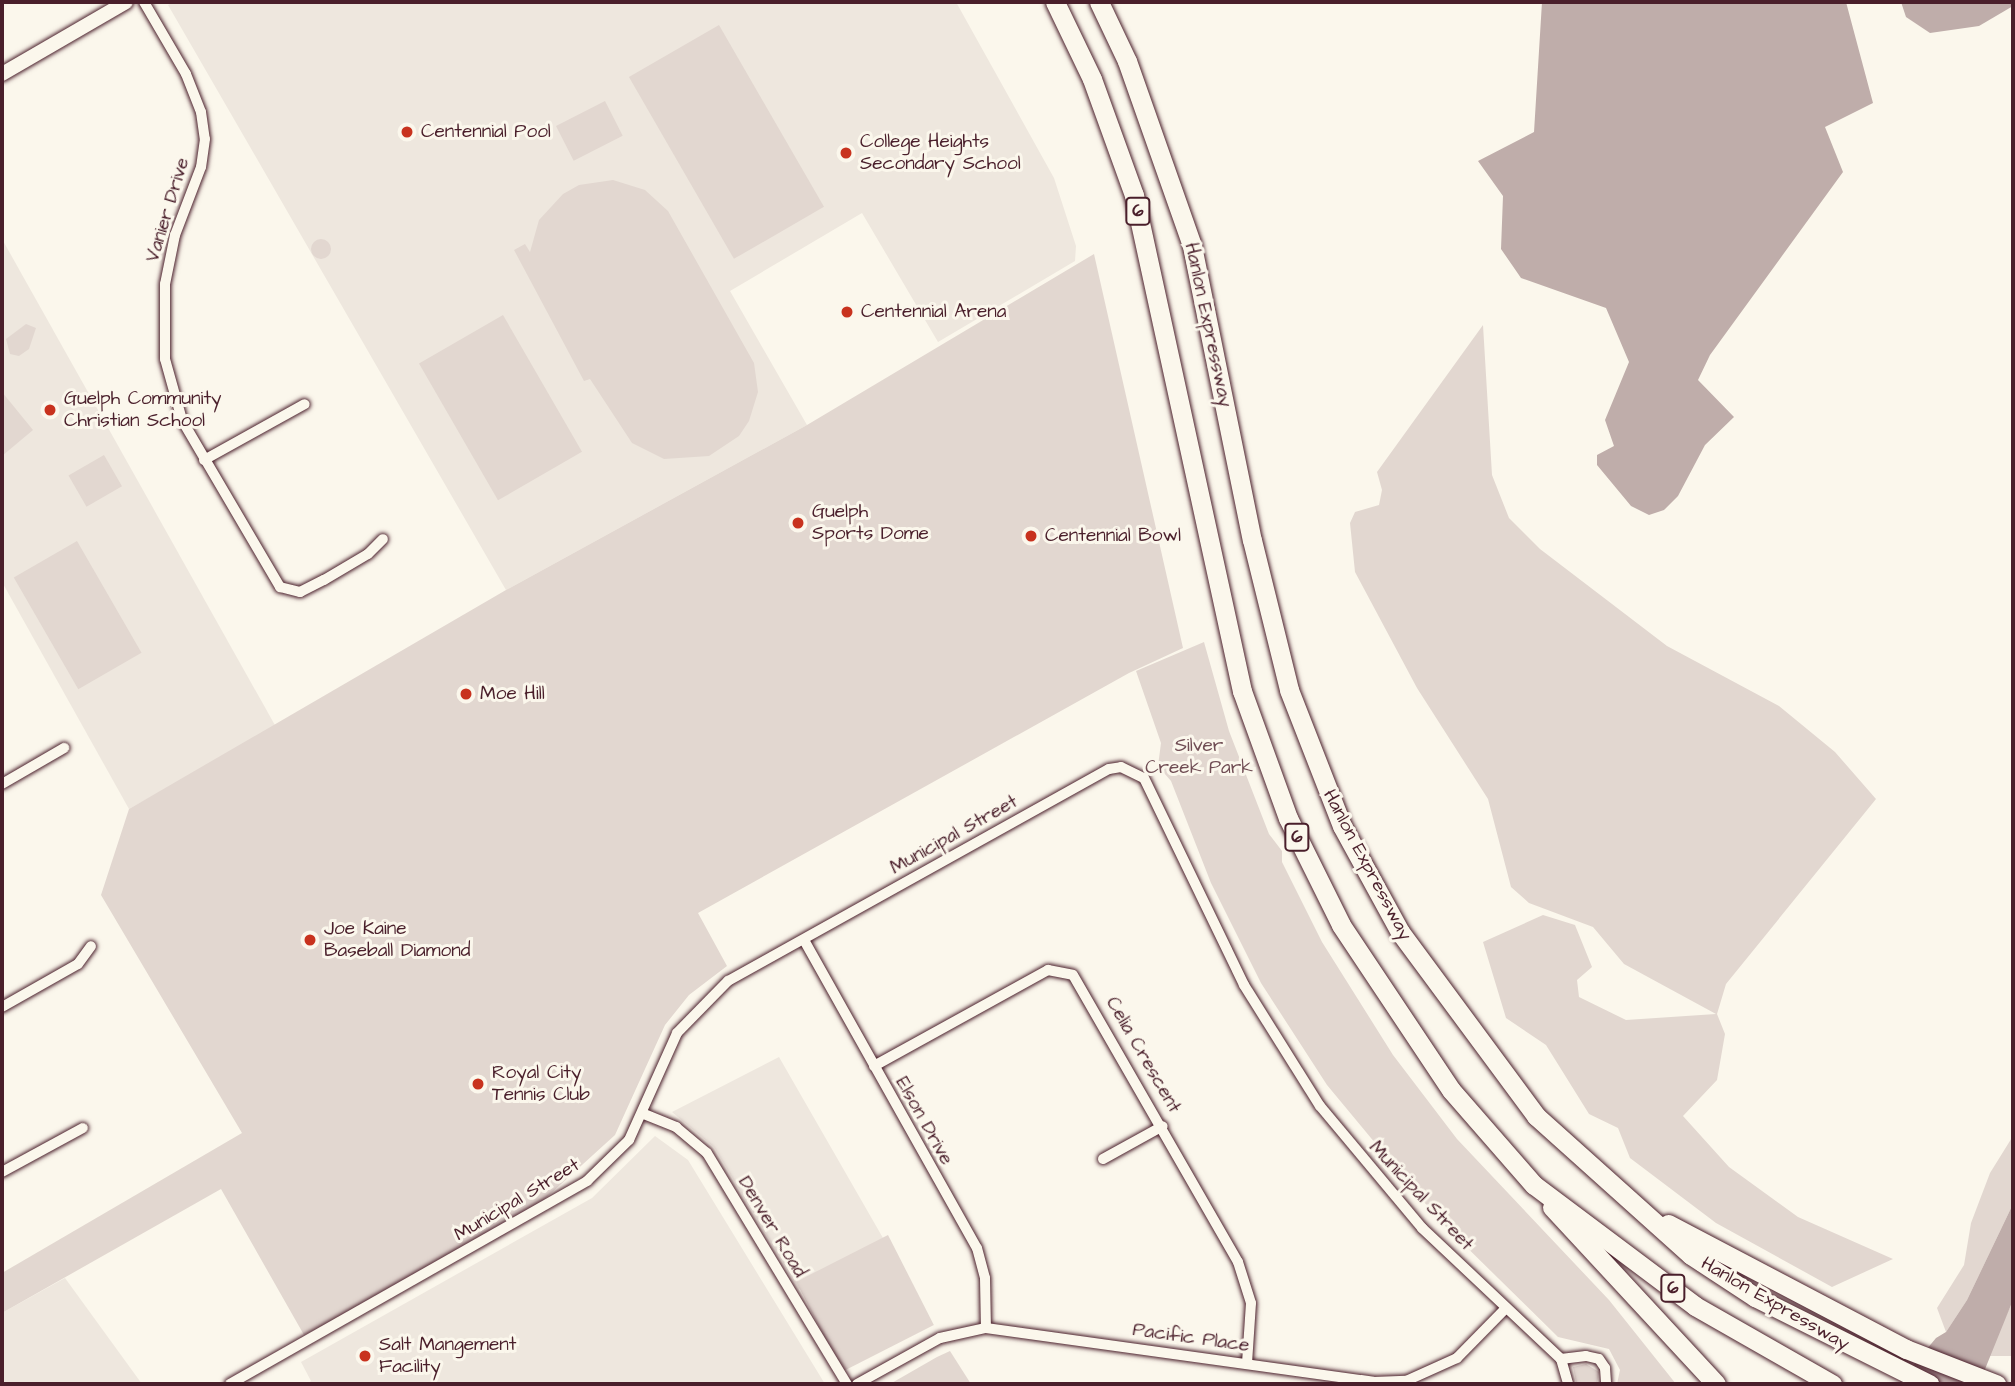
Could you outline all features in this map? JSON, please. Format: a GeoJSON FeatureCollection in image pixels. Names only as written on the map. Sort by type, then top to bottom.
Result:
{"type":"FeatureCollection","features":[{"type":"Feature","properties":{"kind":"highway","name":"Hanlon Expressway"},"geometry":{"type":"LineString","coordinates":[[1055,2],[1092,79],[1135,195],[1242,691],[1288,818],[1341,925],[1421,1049],[1472,1118],[1534,1185],[1695,1306],[1826,1381]]}},
{"type":"Feature","properties":{"kind":"highway","name":"Hanlon Expressway"},"geometry":{"type":"LineString","coordinates":[[1099,2],[1127,61],[1182,212],[1204,297],[1272,626],[1289,690],[1342,826],[1433,982],[1536,1116],[1690,1255],[1755,1297],[1843,1344],[1929,1384]]}},
{"type":"Feature","properties":{"kind":"highway"},"geometry":{"type":"LineString","coordinates":[[1534,1185],[1581,1243],[1716,1384]]}},
{"type":"Feature","properties":{"kind":"highway"},"geometry":{"type":"LineString","coordinates":[[1643,1210],[1855,1323],[1996,1384]]}},
{"type":"Feature","properties":{"kind":"main road"},"geometry":{"type":"LineString","coordinates":[[2,74],[126,2]]}},
{"type":"Feature","properties":{"kind":"street","name":"Vanier Drive"},"geometry":{"type":"LineString","coordinates":[[144,2],[186,74],[203,125],[201,167],[170,253],[163,322],[174,400],[204,460],[280,587],[300,592],[369,554],[383,539]]}},
{"type":"Feature","properties":{"kind":"street"},"geometry":{"type":"LineString","coordinates":[[204,460],[305,404]]}},
{"type":"Feature","properties":{"kind":"street"},"geometry":{"type":"LineString","coordinates":[[2,784],[64,748]]}},
{"type":"Feature","properties":{"kind":"street","name":"Municipal Street"},"geometry":{"type":"LineString","coordinates":[[230,1384],[587,1181],[629,1140],[643,1114],[677,1032],[695,1011],[728,981],[1109,769],[1135,770],[1152,792],[1206,915],[1244,985],[1321,1106],[1422,1228],[1561,1359]]}},
{"type":"Feature","properties":{"kind":"street","name":"Elson Drive"},"geometry":{"type":"LineString","coordinates":[[804,940],[976,1248],[985,1278],[986,1328]]}},
{"type":"Feature","properties":{"kind":"street"},"geometry":{"type":"LineString","coordinates":[[2,1007],[78,964],[91,946]]}},
{"type":"Feature","properties":{"kind":"street","name":"Celia Crescent"},"geometry":{"type":"LineString","coordinates":[[873,1066],[1048,970],[1065,970],[1081,982],[1245,1277],[1252,1316],[1247,1364]]}},
{"type":"Feature","properties":{"kind":"street","name":"Denver Road"},"geometry":{"type":"LineString","coordinates":[[643,1114],[676,1127],[707,1153],[847,1384]]}},
{"type":"Feature","properties":{"kind":"street"},"geometry":{"type":"LineString","coordinates":[[1103,1160],[1163,1126]]}},
{"type":"Feature","properties":{"kind":"street"},"geometry":{"type":"LineString","coordinates":[[2,1171],[83,1128]]}},
{"type":"Feature","properties":{"kind":"street","name":"Pacific Place"},"geometry":{"type":"LineString","coordinates":[[857,1384],[940,1338],[986,1328],[1373,1382],[1406,1381],[1457,1358],[1506,1308]]}},
{"type":"Feature","properties":{"kind":"street"},"geometry":{"type":"LineString","coordinates":[[1568,1384],[1561,1359],[1586,1356],[1599,1359],[1605,1368],[1606,1384]]}},
{"type":"Feature","properties":{"kind":"shaded area"},"geometry":{"type":"Polygon","coordinates":[[[174,2],[956,2],[1054,178],[1076,246],[1075,261],[938,342],[862,213],[730,291],[807,425],[506,590],[168,5],[174,2]]]}},
{"type":"Feature","properties":{"kind":"shaded area"},"geometry":{"type":"Polygon","coordinates":[[[1542,2],[1846,2],[1873,103],[1825,127],[1843,172],[1710,355],[1698,380],[1734,417],[1705,445],[1678,496],[1664,510],[1649,515],[1631,506],[1597,465],[1597,455],[1614,446],[1605,420],[1629,362],[1606,308],[1521,278],[1501,249],[1503,196],[1478,161],[1534,132],[1542,2]]]}},
{"type":"Feature","properties":{"kind":"shaded area"},"geometry":{"type":"Polygon","coordinates":[[[1901,2],[2013,2],[2013,6],[1979,26],[1930,33],[1906,17],[1901,2]]]}},
{"type":"Feature","properties":{"kind":"shaded area","name":"Guelph Community Christian School"},"geometry":{"type":"Polygon","coordinates":[[[2,239],[276,727],[129,809],[2,582],[2,239]]]}},
{"type":"Feature","properties":{"kind":"shaded area"},"geometry":{"type":"Polygon","coordinates":[[[779,1057],[883,1238],[799,1289],[714,1147],[672,1112],[779,1057]]]}},
{"type":"Feature","properties":{"kind":"shaded area"},"geometry":{"type":"Polygon","coordinates":[[[655,1136],[688,1160],[825,1384],[307,1384],[311,1381],[301,1362],[592,1198],[655,1136]]]}},
{"type":"Feature","properties":{"kind":"shaded area"},"geometry":{"type":"Polygon","coordinates":[[[2013,1204],[2013,1300],[1979,1384],[1898,1384],[1936,1338],[1946,1332],[1967,1300],[2013,1204]]]}},
{"type":"Feature","properties":{"kind":"shaded area"},"geometry":{"type":"Polygon","coordinates":[[[65,1278],[142,1384],[2,1384],[2,1313],[65,1278]]]}},
{"type":"Feature","properties":{"kind":"green space"},"geometry":{"type":"Polygon","coordinates":[[[719,25],[824,207],[734,259],[629,77],[719,25]]]}},
{"type":"Feature","properties":{"kind":"green space"},"geometry":{"type":"Polygon","coordinates":[[[605,101],[623,136],[574,161],[556,126],[605,101]]]}},
{"type":"Feature","properties":{"kind":"green space"},"geometry":{"type":"Polygon","coordinates":[[[613,180],[645,190],[668,211],[754,363],[758,392],[749,421],[739,436],[709,456],[664,459],[632,443],[590,379],[584,381],[514,250],[525,244],[530,252],[539,220],[563,194],[579,185],[613,180]]]}},
{"type":"Feature","properties":{"kind":"green space"},"geometry":{"type":"Polygon","coordinates":[[[317,239],[325,239],[331,249],[325,259],[317,259],[311,253],[311,245],[317,239]]]}},
{"type":"Feature","properties":{"kind":"green space"},"geometry":{"type":"Polygon","coordinates":[[[1094,254],[1183,648],[1129,673],[698,913],[727,966],[689,995],[665,1025],[615,1135],[506,1234],[304,1335],[221,1189],[2,1313],[2,1273],[242,1133],[101,895],[129,809],[506,590],[807,425],[1094,254]]]}},
{"type":"Feature","properties":{"kind":"green space"},"geometry":{"type":"Polygon","coordinates":[[[503,315],[582,452],[498,500],[419,364],[503,315]]]}},
{"type":"Feature","properties":{"kind":"green space"},"geometry":{"type":"Polygon","coordinates":[[[26,324],[36,328],[29,349],[19,356],[10,354],[6,339],[26,324]]]}},
{"type":"Feature","properties":{"kind":"green space"},"geometry":{"type":"Polygon","coordinates":[[[1483,325],[1492,475],[1509,518],[1540,549],[1667,646],[1779,706],[1835,752],[1876,799],[1726,984],[1717,1014],[1725,1034],[1717,1080],[1683,1116],[1729,1167],[1798,1217],[1893,1259],[1832,1287],[1716,1223],[1630,1158],[1618,1128],[1589,1114],[1546,1045],[1506,1018],[1483,942],[1543,915],[1575,925],[1592,967],[1577,980],[1579,997],[1626,1020],[1716,1014],[1624,964],[1593,927],[1529,903],[1511,887],[1488,799],[1417,688],[1355,572],[1350,523],[1355,512],[1379,505],[1382,490],[1377,472],[1483,325]]]}},
{"type":"Feature","properties":{"kind":"green space"},"geometry":{"type":"Polygon","coordinates":[[[2,392],[33,430],[2,456],[2,392]]]}},
{"type":"Feature","properties":{"kind":"green space"},"geometry":{"type":"Polygon","coordinates":[[[104,455],[122,486],[86,507],[68,476],[104,455]]]}},
{"type":"Feature","properties":{"kind":"green space"},"geometry":{"type":"Polygon","coordinates":[[[77,541],[142,653],[78,689],[14,578],[77,541]]]}},
{"type":"Feature","properties":{"kind":"green space","name":"Silver Creek Park"},"geometry":{"type":"Polygon","coordinates":[[[1204,642],[1229,731],[1269,834],[1282,851],[1282,862],[1322,942],[1393,1055],[1457,1139],[1609,1300],[1676,1384],[1617,1384],[1620,1370],[1609,1349],[1558,1337],[1439,1220],[1327,1085],[1261,983],[1211,883],[1171,781],[1158,766],[1161,743],[1136,671],[1204,642]]]}},
{"type":"Feature","properties":{"kind":"green space"},"geometry":{"type":"Polygon","coordinates":[[[2013,1136],[2013,1204],[1967,1300],[1946,1332],[1937,1308],[1964,1265],[1971,1223],[1990,1173],[2013,1136]]]}},
{"type":"Feature","properties":{"kind":"green space"},"geometry":{"type":"Polygon","coordinates":[[[888,1235],[934,1325],[842,1372],[796,1282],[888,1235]]]}},
{"type":"Feature","properties":{"kind":"green space"},"geometry":{"type":"Polygon","coordinates":[[[2013,1300],[2013,1356],[1987,1356],[2012,1303],[2013,1300]]]}},
{"type":"Feature","properties":{"kind":"green space"},"geometry":{"type":"Polygon","coordinates":[[[950,1351],[971,1384],[890,1384],[937,1357],[950,1351]]]}},
{"type":"Feature","properties":{"kind":"green space"},"geometry":{"type":"Polygon","coordinates":[[[1586,1364],[1599,1372],[1597,1384],[1576,1382],[1573,1367],[1586,1364]]]}},
{"type":"Feature","properties":{"kind":"place","name":"Centennial Pool"},"geometry":{"type":"Point","coordinates":[407,132]}},
{"type":"Feature","properties":{"kind":"place","name":"College Heights Secondary School"},"geometry":{"type":"Point","coordinates":[846,153]}},
{"type":"Feature","properties":{"kind":"place","name":"Centennial Arena"},"geometry":{"type":"Point","coordinates":[847,312]}},
{"type":"Feature","properties":{"kind":"place","name":"Guelph Community Christian School"},"geometry":{"type":"Point","coordinates":[50,410]}},
{"type":"Feature","properties":{"kind":"place","name":"Guelph Sports Dome"},"geometry":{"type":"Point","coordinates":[798,523]}},
{"type":"Feature","properties":{"kind":"place","name":"Centennial Bowl"},"geometry":{"type":"Point","coordinates":[1031,536]}},
{"type":"Feature","properties":{"kind":"place","name":"Moe Hill"},"geometry":{"type":"Point","coordinates":[466,694]}},
{"type":"Feature","properties":{"kind":"place","name":"Joe Kaine Baseball Diamond"},"geometry":{"type":"Point","coordinates":[310,940]}},
{"type":"Feature","properties":{"kind":"place","name":"Royal City Tennis Club"},"geometry":{"type":"Point","coordinates":[478,1084]}},
{"type":"Feature","properties":{"kind":"place","name":"Salt Mangement Facility"},"geometry":{"type":"Point","coordinates":[365,1356]}}]}
